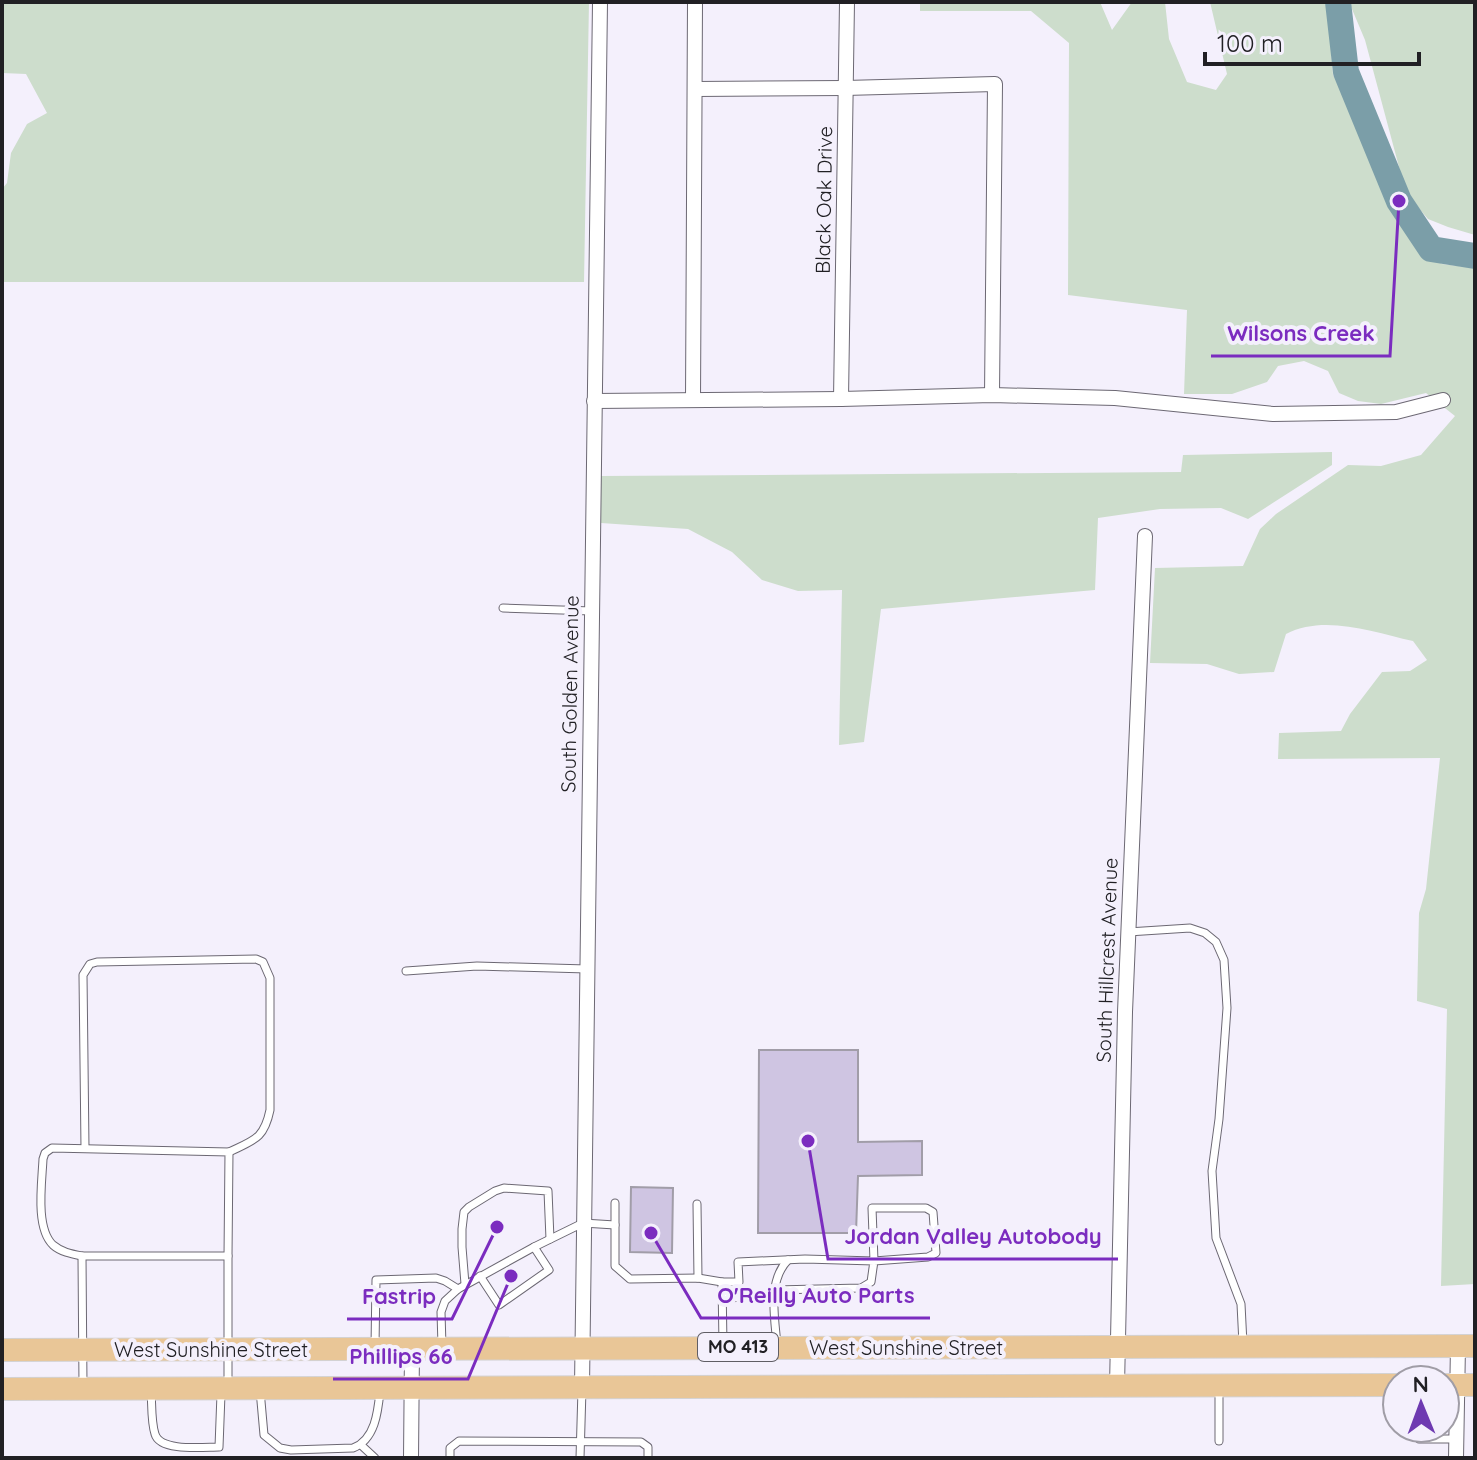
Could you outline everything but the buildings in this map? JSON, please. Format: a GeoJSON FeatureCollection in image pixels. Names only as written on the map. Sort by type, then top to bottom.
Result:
{"type":"FeatureCollection","features":[{"type":"Feature","properties":{"kind":"main road","name":"West Sunshine Street"},"geometry":{"type":"LineString","coordinates":[[2,1350],[1466,1346]]}},
{"type":"Feature","properties":{"kind":"main road","name":"West Sunshine Street"},"geometry":{"type":"LineString","coordinates":[[2,1389],[1381,1385]]}},
{"type":"Feature","properties":{"kind":"street","name":"South Golden Avenue"},"geometry":{"type":"LineString","coordinates":[[582,1387],[600,2]]}},
{"type":"Feature","properties":{"kind":"street"},"geometry":{"type":"LineString","coordinates":[[693,400],[695,2]]}},
{"type":"Feature","properties":{"kind":"street","name":"Black Oak Drive"},"geometry":{"type":"LineString","coordinates":[[841,399],[847,2]]}},
{"type":"Feature","properties":{"kind":"street"},"geometry":{"type":"LineString","coordinates":[[695,89],[995,84],[992,395]]}},
{"type":"Feature","properties":{"kind":"street"},"geometry":{"type":"LineString","coordinates":[[594,401],[992,395],[1115,398],[1273,414],[1396,412],[1443,400]]}},
{"type":"Feature","properties":{"kind":"street","name":"South Hillcrest Avenue"},"geometry":{"type":"LineString","coordinates":[[1117,1386],[1128,932],[1145,536]]}},
{"type":"Feature","properties":{"kind":"street"},"geometry":{"type":"LineString","coordinates":[[1461,1374],[1466,1346]]}},
{"type":"Feature","properties":{"kind":"street"},"geometry":{"type":"LineString","coordinates":[[411,1458],[412,1349]]}},
{"type":"Feature","properties":{"kind":"lane"},"geometry":{"type":"LineString","coordinates":[[503,608],[592,611]]}},
{"type":"Feature","properties":{"kind":"lane"},"geometry":{"type":"LineString","coordinates":[[1128,932],[1190,928],[1205,933],[1216,942],[1224,960],[1227,1008],[1212,1171],[1216,1238],[1241,1304],[1243,1347]]}},
{"type":"Feature","properties":{"kind":"lane"},"geometry":{"type":"LineString","coordinates":[[85,1148],[83,975],[90,964],[256,959],[263,962],[270,978],[270,1110],[267,1125],[258,1138],[229,1152],[52,1148],[43,1159],[43,1230],[52,1245],[61,1251],[82,1256],[228,1256]]}},
{"type":"Feature","properties":{"kind":"lane"},"geometry":{"type":"LineString","coordinates":[[406,971],[477,966],[587,969]]}},
{"type":"Feature","properties":{"kind":"lane"},"geometry":{"type":"LineString","coordinates":[[219,1458],[227,1349],[229,1152]]}},
{"type":"Feature","properties":{"kind":"lane"},"geometry":{"type":"LineString","coordinates":[[461,1286],[464,1212],[495,1191],[504,1188],[548,1191],[550,1239]]}},
{"type":"Feature","properties":{"kind":"lane"},"geometry":{"type":"LineString","coordinates":[[615,1203],[615,1266],[630,1279],[698,1278],[722,1282],[739,1282],[738,1262],[874,1261],[928,1257],[936,1253],[933,1212],[926,1208],[872,1208],[874,1261],[871,1282],[861,1288],[775,1290],[750,1297],[723,1298]]}},
{"type":"Feature","properties":{"kind":"lane"},"geometry":{"type":"LineString","coordinates":[[697,1204],[698,1278]]}},
{"type":"Feature","properties":{"kind":"lane"},"geometry":{"type":"LineString","coordinates":[[442,1348],[441,1312],[445,1301],[461,1286],[583,1223],[615,1225]]}},
{"type":"Feature","properties":{"kind":"lane"},"geometry":{"type":"LineString","coordinates":[[480,1276],[499,1305],[513,1290],[549,1270],[534,1247]]}},
{"type":"Feature","properties":{"kind":"lane"},"geometry":{"type":"LineString","coordinates":[[82,1256],[82,1388]]}},
{"type":"Feature","properties":{"kind":"lane"},"geometry":{"type":"LineString","coordinates":[[777,1348],[775,1290],[781,1267],[788,1260]]}},
{"type":"Feature","properties":{"kind":"lane"},"geometry":{"type":"LineString","coordinates":[[375,1349],[376,1280],[436,1278],[461,1286]]}},
{"type":"Feature","properties":{"kind":"lane"},"geometry":{"type":"LineString","coordinates":[[722,1282],[723,1347]]}},
{"type":"Feature","properties":{"kind":"lane"},"geometry":{"type":"LineString","coordinates":[[1219,1386],[1219,1441]]}},
{"type":"Feature","properties":{"kind":"lane"},"geometry":{"type":"LineString","coordinates":[[259,1388],[264,1435],[280,1448],[291,1450],[353,1448],[361,1445],[367,1440],[378,1412],[381,1387]]}},
{"type":"Feature","properties":{"kind":"lane"},"geometry":{"type":"LineString","coordinates":[[580,1458],[582,1387]]}},
{"type":"Feature","properties":{"kind":"lane"},"geometry":{"type":"LineString","coordinates":[[151,1388],[155,1436],[159,1442],[168,1446],[219,1447]]}},
{"type":"Feature","properties":{"kind":"lane"},"geometry":{"type":"LineString","coordinates":[[450,1458],[450,1448],[459,1441],[641,1442],[648,1447],[648,1458]]}},
{"type":"Feature","properties":{"kind":"lane"},"geometry":{"type":"LineString","coordinates":[[361,1445],[375,1458]]}},
{"type":"Feature","properties":{"kind":"green space"},"geometry":{"type":"Polygon","coordinates":[[[2,2],[589,2],[584,282],[2,282],[2,189],[7,183],[11,153],[27,124],[47,113],[26,74],[2,73],[2,2]]]}},
{"type":"Feature","properties":{"kind":"green space"},"geometry":{"type":"Polygon","coordinates":[[[920,2],[1100,2],[1112,30],[1132,2],[1165,2],[1169,39],[1187,82],[1216,90],[1227,74],[1210,2],[1324,2],[1328,9],[1333,75],[1362,130],[1392,212],[1417,247],[1442,264],[1475,268],[1475,1284],[1441,1286],[1447,1009],[1417,1001],[1419,913],[1426,889],[1440,758],[1278,759],[1279,733],[1341,731],[1382,672],[1410,671],[1427,660],[1413,641],[1349,627],[1316,625],[1286,634],[1274,672],[1239,674],[1207,664],[1150,663],[1155,568],[1243,566],[1260,529],[1276,514],[1348,465],[1381,466],[1421,455],[1455,416],[1426,393],[1381,404],[1358,401],[1339,393],[1328,371],[1304,361],[1278,366],[1267,382],[1232,394],[1184,394],[1187,310],[1068,295],[1069,43],[1031,11],[920,11],[920,2]]]}},
{"type":"Feature","properties":{"kind":"green space"},"geometry":{"type":"Polygon","coordinates":[[[1349,2],[1475,2],[1475,235],[1428,219],[1406,193],[1365,40],[1349,2]]]}},
{"type":"Feature","properties":{"kind":"green space"},"geometry":{"type":"Polygon","coordinates":[[[1332,452],[1332,465],[1248,519],[1221,508],[1160,509],[1098,518],[1095,590],[881,609],[864,742],[839,745],[842,590],[798,591],[762,580],[732,552],[688,529],[601,523],[601,476],[1181,472],[1183,455],[1332,452]]]}},
{"type":"Feature","properties":{"kind":"waterway"},"geometry":{"type":"LineString","coordinates":[[1338,2],[1346,72],[1399,201],[1431,249],[1475,256]]}},
{"type":"Feature","properties":{"kind":"place","name":"Wilsons Creek"},"geometry":{"type":"Point","coordinates":[1399,201]}},
{"type":"Feature","properties":{"kind":"place","name":"Jordan Valley Autobody"},"geometry":{"type":"Point","coordinates":[808,1141]}},
{"type":"Feature","properties":{"kind":"place","name":"Fastrip"},"geometry":{"type":"Point","coordinates":[497,1227]}},
{"type":"Feature","properties":{"kind":"place","name":"O'Reilly Auto Parts"},"geometry":{"type":"Point","coordinates":[651,1233]}},
{"type":"Feature","properties":{"kind":"place","name":"Phillips 66"},"geometry":{"type":"Point","coordinates":[511,1276]}}]}
